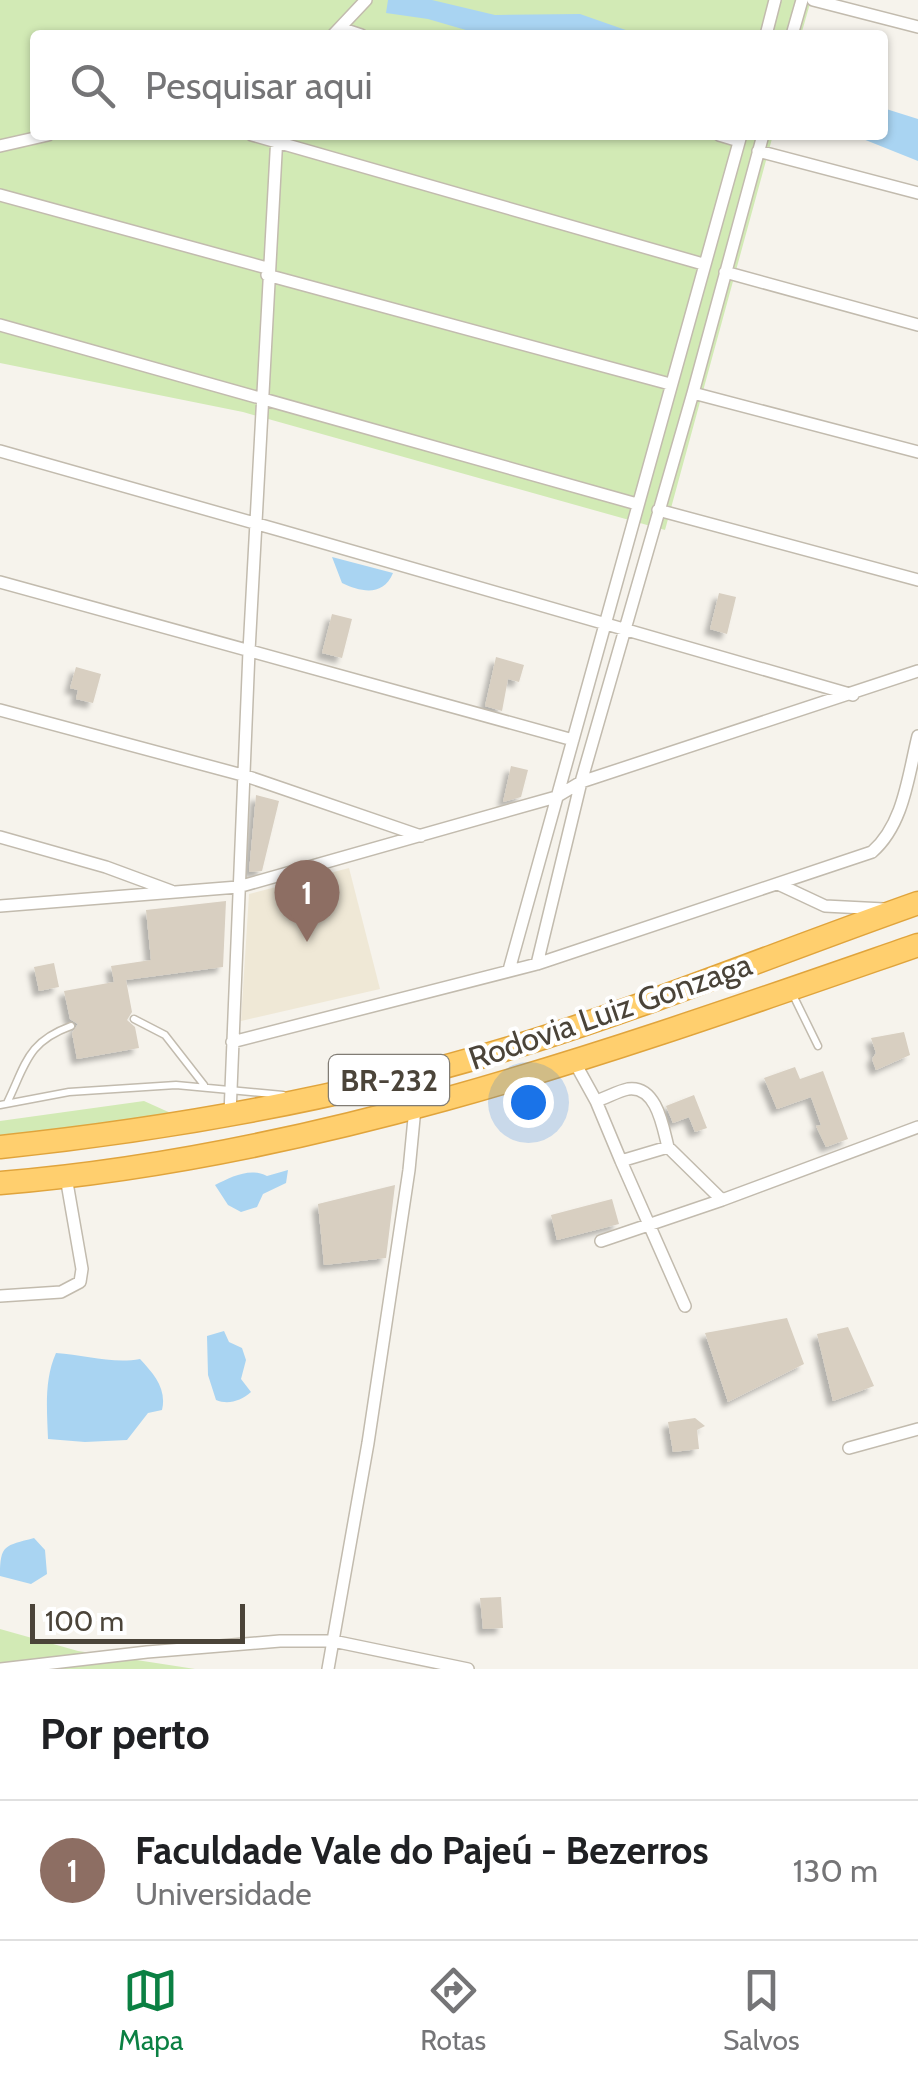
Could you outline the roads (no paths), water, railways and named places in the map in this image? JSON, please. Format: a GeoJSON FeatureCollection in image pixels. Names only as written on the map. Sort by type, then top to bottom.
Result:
{"type":"FeatureCollection","features":[{"type":"Feature","properties":{"kind":"highway","name":"Rodovia Luiz Gonzaga"},"geometry":{"type":"LineString","coordinates":[[0,1147],[230,1114],[426,1071],[533,1041],[909,906]]}},
{"type":"Feature","properties":{"kind":"highway","name":"Rodovia Luiz Gonzaga"},"geometry":{"type":"LineString","coordinates":[[0,1182],[66,1177],[226,1152],[415,1108],[574,1063],[918,945]]}},
{"type":"Feature","properties":{"kind":"street"},"geometry":{"type":"LineString","coordinates":[[338,30],[366,0]]}},
{"type":"Feature","properties":{"kind":"street"},"geometry":{"type":"LineString","coordinates":[[767,30],[775,0]]}},
{"type":"Feature","properties":{"kind":"street"},"geometry":{"type":"LineString","coordinates":[[793,30],[802,0]]}},
{"type":"Feature","properties":{"kind":"street"},"geometry":{"type":"LineString","coordinates":[[812,0],[918,28]]}},
{"type":"Feature","properties":{"kind":"street"},"geometry":{"type":"LineString","coordinates":[[0,146],[30,139]]}},
{"type":"Feature","properties":{"kind":"street"},"geometry":{"type":"LineString","coordinates":[[230,1114],[276,140]]}},
{"type":"Feature","properties":{"kind":"street"},"geometry":{"type":"LineString","coordinates":[[279,140],[703,264]]}},
{"type":"Feature","properties":{"kind":"street"},"geometry":{"type":"LineString","coordinates":[[510,970],[739,140]]}},
{"type":"Feature","properties":{"kind":"street"},"geometry":{"type":"LineString","coordinates":[[537,964],[581,782],[761,140]]}},
{"type":"Feature","properties":{"kind":"street"},"geometry":{"type":"LineString","coordinates":[[758,152],[918,193]]}},
{"type":"Feature","properties":{"kind":"street"},"geometry":{"type":"LineString","coordinates":[[0,196],[670,384]]}},
{"type":"Feature","properties":{"kind":"street"},"geometry":{"type":"LineString","coordinates":[[724,272],[918,325]]}},
{"type":"Feature","properties":{"kind":"street"},"geometry":{"type":"LineString","coordinates":[[0,325],[637,504]]}},
{"type":"Feature","properties":{"kind":"street"},"geometry":{"type":"LineString","coordinates":[[693,393],[918,452]]}},
{"type":"Feature","properties":{"kind":"street"},"geometry":{"type":"LineString","coordinates":[[0,451],[853,695]]}},
{"type":"Feature","properties":{"kind":"street"},"geometry":{"type":"LineString","coordinates":[[658,510],[918,580]]}},
{"type":"Feature","properties":{"kind":"street"},"geometry":{"type":"LineString","coordinates":[[0,582],[573,740]]}},
{"type":"Feature","properties":{"kind":"street"},"geometry":{"type":"LineString","coordinates":[[0,906],[238,887],[556,797],[581,782],[918,671]]}},
{"type":"Feature","properties":{"kind":"street"},"geometry":{"type":"LineString","coordinates":[[0,710],[246,776],[421,836]]}},
{"type":"Feature","properties":{"kind":"street"},"geometry":{"type":"LineString","coordinates":[[232,1042],[537,964],[872,852],[895,824],[918,736]]}},
{"type":"Feature","properties":{"kind":"street"},"geometry":{"type":"LineString","coordinates":[[0,837],[106,867],[175,893]]}},
{"type":"Feature","properties":{"kind":"street"},"geometry":{"type":"LineString","coordinates":[[778,884],[825,906],[909,906]]}},
{"type":"Feature","properties":{"kind":"street"},"geometry":{"type":"LineString","coordinates":[[574,1063],[596,1101],[685,1306]]}},
{"type":"Feature","properties":{"kind":"street"},"geometry":{"type":"LineString","coordinates":[[596,1101],[629,1089],[643,1093],[659,1113],[668,1147],[722,1200]]}},
{"type":"Feature","properties":{"kind":"street"},"geometry":{"type":"LineString","coordinates":[[328,1669],[383,1345],[410,1170],[415,1108]]}},
{"type":"Feature","properties":{"kind":"street"},"geometry":{"type":"LineString","coordinates":[[601,1241],[918,1127]]}},
{"type":"Feature","properties":{"kind":"street"},"geometry":{"type":"LineString","coordinates":[[621,1161],[668,1147]]}},
{"type":"Feature","properties":{"kind":"street"},"geometry":{"type":"LineString","coordinates":[[0,1296],[61,1292],[80,1282],[82,1269],[66,1177]]}},
{"type":"Feature","properties":{"kind":"street"},"geometry":{"type":"LineString","coordinates":[[849,1448],[918,1429]]}},
{"type":"Feature","properties":{"kind":"street"},"geometry":{"type":"LineString","coordinates":[[2,1669],[280,1641],[334,1641],[468,1669]]}},
{"type":"Feature","properties":{"kind":"lane"},"geometry":{"type":"LineString","coordinates":[[790,989],[818,1046]]}},
{"type":"Feature","properties":{"kind":"lane"},"geometry":{"type":"LineString","coordinates":[[134,1019],[165,1035],[205,1086]]}},
{"type":"Feature","properties":{"kind":"lane"},"geometry":{"type":"LineString","coordinates":[[4,1104],[36,1045],[47,1034],[71,1026]]}},
{"type":"Feature","properties":{"kind":"lane"},"geometry":{"type":"LineString","coordinates":[[4,1104],[68,1092],[205,1086],[309,1099]]}},
{"type":"Feature","properties":{"kind":"water"},"geometry":{"type":"Polygon","coordinates":[[[388,0],[432,0],[495,15],[580,14],[626,30],[466,30],[386,13],[388,0]]]}},
{"type":"Feature","properties":{"kind":"water"},"geometry":{"type":"Polygon","coordinates":[[[888,110],[918,119],[918,161],[866,140],[888,140],[888,110]]]}},
{"type":"Feature","properties":{"kind":"water"},"geometry":{"type":"Polygon","coordinates":[[[332,557],[393,573],[377,589],[357,589],[342,583],[332,557]]]}},
{"type":"Feature","properties":{"kind":"water"},"geometry":{"type":"Polygon","coordinates":[[[288,1170],[286,1183],[263,1194],[257,1207],[241,1212],[228,1205],[215,1185],[241,1174],[267,1176],[288,1170]]]}},
{"type":"Feature","properties":{"kind":"water"},"geometry":{"type":"Polygon","coordinates":[[[224,1331],[229,1342],[242,1348],[246,1360],[241,1379],[251,1392],[230,1402],[216,1400],[208,1375],[207,1336],[224,1331]]]}},
{"type":"Feature","properties":{"kind":"water"},"geometry":{"type":"Polygon","coordinates":[[[56,1353],[109,1360],[140,1359],[161,1389],[162,1410],[148,1413],[127,1440],[48,1439],[48,1384],[56,1353]]]}},
{"type":"Feature","properties":{"kind":"water"},"geometry":{"type":"Polygon","coordinates":[[[34,1538],[45,1550],[47,1574],[31,1584],[0,1576],[6,1548],[34,1538]]]}},
{"type":"Feature","properties":{"kind":"place","name":"Faculdade Vale do Pajeú - Bezerros"},"geometry":{"type":"Point","coordinates":[307,942]}}]}
